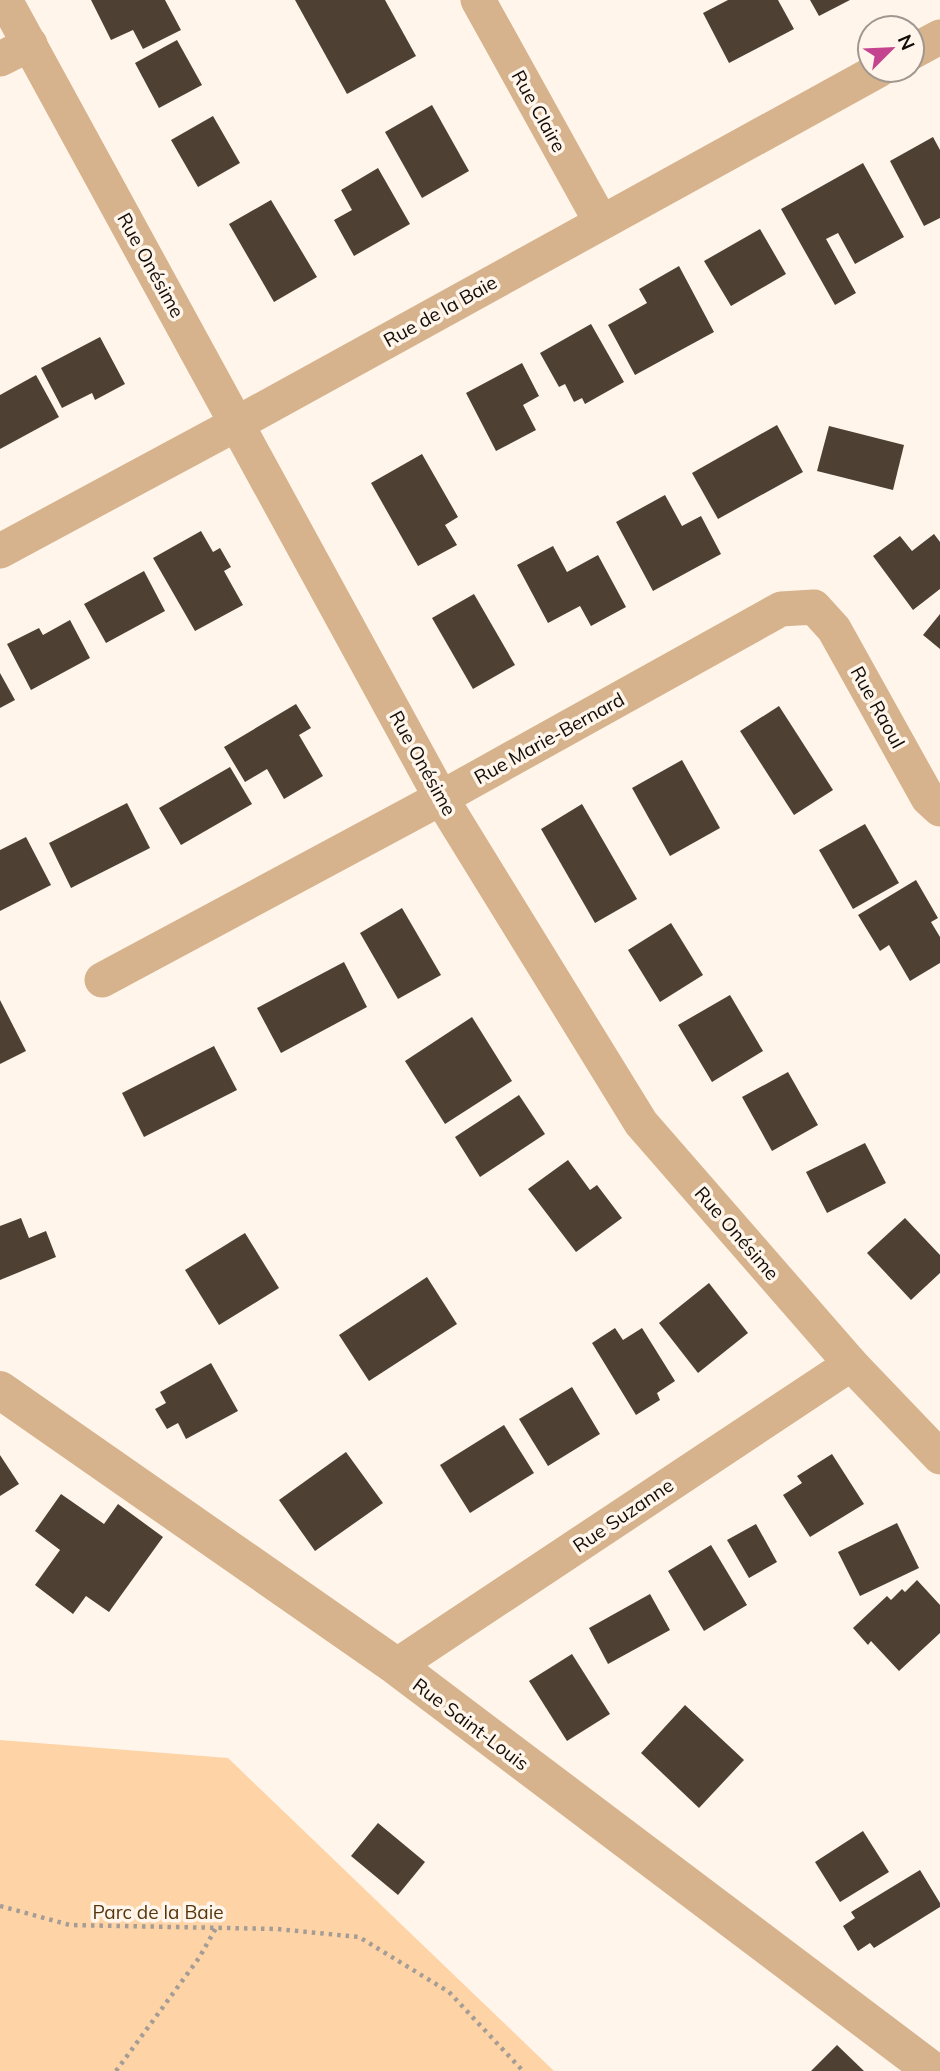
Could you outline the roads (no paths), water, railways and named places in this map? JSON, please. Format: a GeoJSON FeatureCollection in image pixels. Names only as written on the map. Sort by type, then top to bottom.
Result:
{"type":"FeatureCollection","features":[{"type":"Feature","properties":{"kind":"street","name":"Rue Onésime"},"geometry":{"type":"LineString","coordinates":[[5,0],[15,52],[238,423],[441,798],[641,1122],[851,1364],[940,1457]]}},
{"type":"Feature","properties":{"kind":"street","name":"Rue Claire"},"geometry":{"type":"LineString","coordinates":[[478,0],[601,222]]}},
{"type":"Feature","properties":{"kind":"street","name":"Rue de la Baie"},"geometry":{"type":"LineString","coordinates":[[0,551],[856,83]]}},
{"type":"Feature","properties":{"kind":"street","name":"Rue Marie-Bernard"},"geometry":{"type":"LineString","coordinates":[[102,980],[441,798],[781,609],[814,607]]}},
{"type":"Feature","properties":{"kind":"street","name":"Rue Raoul"},"geometry":{"type":"LineString","coordinates":[[814,607],[834,629],[928,798],[940,808]]}},
{"type":"Feature","properties":{"kind":"street","name":"Rue Suzanne"},"geometry":{"type":"LineString","coordinates":[[396,1666],[851,1364]]}},
{"type":"Feature","properties":{"kind":"street","name":"Rue Saint-Louis"},"geometry":{"type":"LineString","coordinates":[[0,1390],[396,1666],[933,2071]]}},
{"type":"Feature","properties":{"kind":"park label","name":"Parc de la Baie"},"geometry":{"type":"Point","coordinates":[158,1912]}}]}
